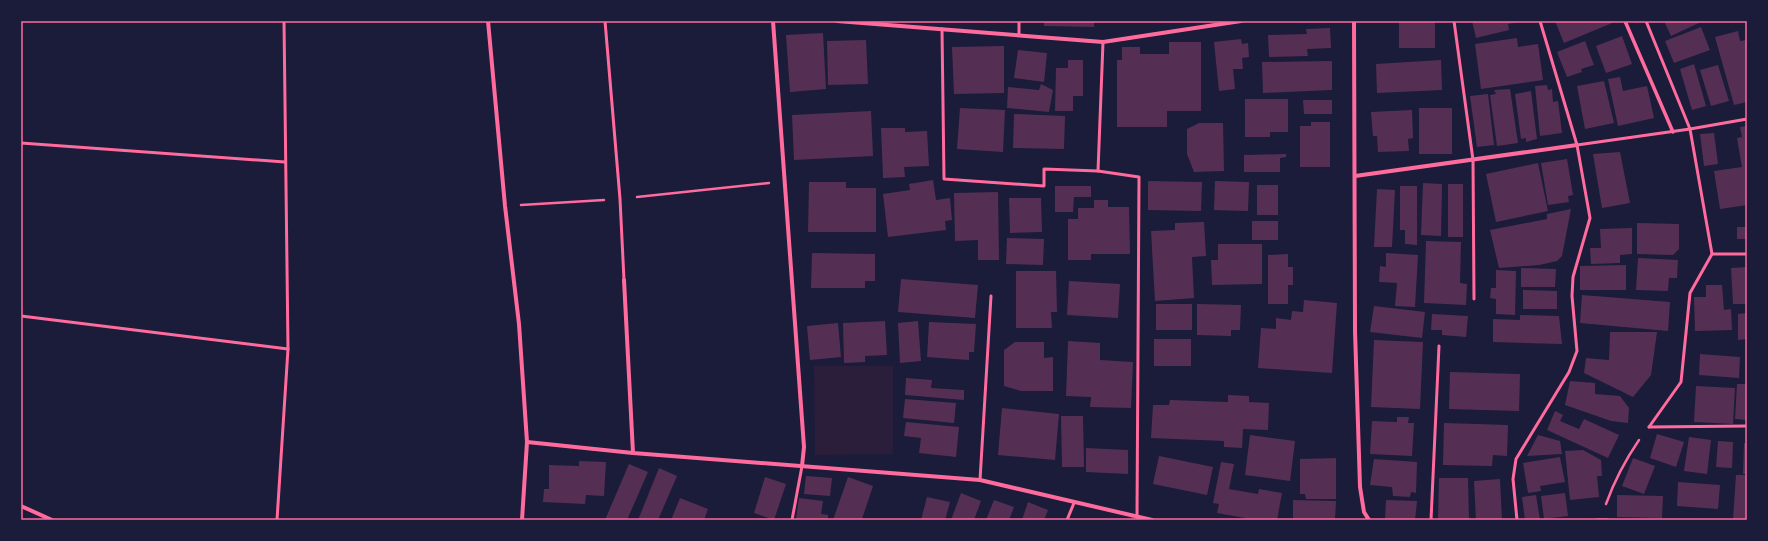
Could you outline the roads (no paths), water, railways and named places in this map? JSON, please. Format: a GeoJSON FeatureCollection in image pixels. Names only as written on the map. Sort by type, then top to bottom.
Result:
{"type":"FeatureCollection","features":[{"type":"Feature","properties":{"kind":"street"},"geometry":{"type":"LineString","coordinates":[[488,21],[505,206],[519,324],[527,442],[522,520]]}},
{"type":"Feature","properties":{"kind":"street"},"geometry":{"type":"LineString","coordinates":[[773,21],[804,447],[802,466]]}},
{"type":"Feature","properties":{"kind":"street"},"geometry":{"type":"LineString","coordinates":[[837,21],[1103,42],[1242,21]]}},
{"type":"Feature","properties":{"kind":"street"},"geometry":{"type":"LineString","coordinates":[[1354,21],[1355,331],[1360,487],[1364,512],[1369,520]]}},
{"type":"Feature","properties":{"kind":"street"},"geometry":{"type":"LineString","coordinates":[[1625,21],[1673,132]]}},
{"type":"Feature","properties":{"kind":"street"},"geometry":{"type":"LineString","coordinates":[[1355,176],[1577,146]]}},
{"type":"Feature","properties":{"kind":"street"},"geometry":{"type":"LineString","coordinates":[[624,280],[632,453]]}},
{"type":"Feature","properties":{"kind":"street"},"geometry":{"type":"LineString","coordinates":[[527,442],[632,453],[980,480],[1152,520]]}},
{"type":"Feature","properties":{"kind":"street"},"geometry":{"type":"LineString","coordinates":[[21,506],[52,520]]}},
{"type":"Feature","properties":{"kind":"lane"},"geometry":{"type":"LineString","coordinates":[[277,520],[288,348],[284,21]]}},
{"type":"Feature","properties":{"kind":"lane"},"geometry":{"type":"LineString","coordinates":[[605,21],[620,199],[624,280]]}},
{"type":"Feature","properties":{"kind":"lane"},"geometry":{"type":"LineString","coordinates":[[1019,21],[1019,36]]}},
{"type":"Feature","properties":{"kind":"lane"},"geometry":{"type":"LineString","coordinates":[[1454,21],[1473,160],[1474,299]]}},
{"type":"Feature","properties":{"kind":"lane"},"geometry":{"type":"LineString","coordinates":[[1517,520],[1513,479],[1516,458],[1569,372],[1577,351],[1572,296],[1573,284],[1590,218],[1577,146],[1540,21]]}},
{"type":"Feature","properties":{"kind":"lane"},"geometry":{"type":"LineString","coordinates":[[1646,21],[1690,129],[1712,254],[1690,293],[1681,382],[1649,427],[1747,426]]}},
{"type":"Feature","properties":{"kind":"lane"},"geometry":{"type":"LineString","coordinates":[[942,29],[944,179],[1044,186],[1044,169],[1098,172],[1139,177],[1136,517]]}},
{"type":"Feature","properties":{"kind":"lane"},"geometry":{"type":"LineString","coordinates":[[1098,172],[1103,42]]}},
{"type":"Feature","properties":{"kind":"lane"},"geometry":{"type":"LineString","coordinates":[[1577,146],[1673,132],[1747,119]]}},
{"type":"Feature","properties":{"kind":"lane"},"geometry":{"type":"LineString","coordinates":[[21,144],[285,162]]}},
{"type":"Feature","properties":{"kind":"lane"},"geometry":{"type":"LineString","coordinates":[[1712,254],[1747,254]]}},
{"type":"Feature","properties":{"kind":"lane"},"geometry":{"type":"LineString","coordinates":[[980,480],[990,296]]}},
{"type":"Feature","properties":{"kind":"lane"},"geometry":{"type":"LineString","coordinates":[[21,316],[288,348]]}},
{"type":"Feature","properties":{"kind":"lane"},"geometry":{"type":"LineString","coordinates":[[1431,520],[1439,346]]}},
{"type":"Feature","properties":{"kind":"lane"},"geometry":{"type":"LineString","coordinates":[[792,520],[802,466]]}},
{"type":"Feature","properties":{"kind":"lane"},"geometry":{"type":"LineString","coordinates":[[1067,520],[1074,503]]}},
{"type":"Feature","properties":{"kind":"lane"},"geometry":{"type":"LineString","coordinates":[[1596,520],[1608,520]]}}]}
